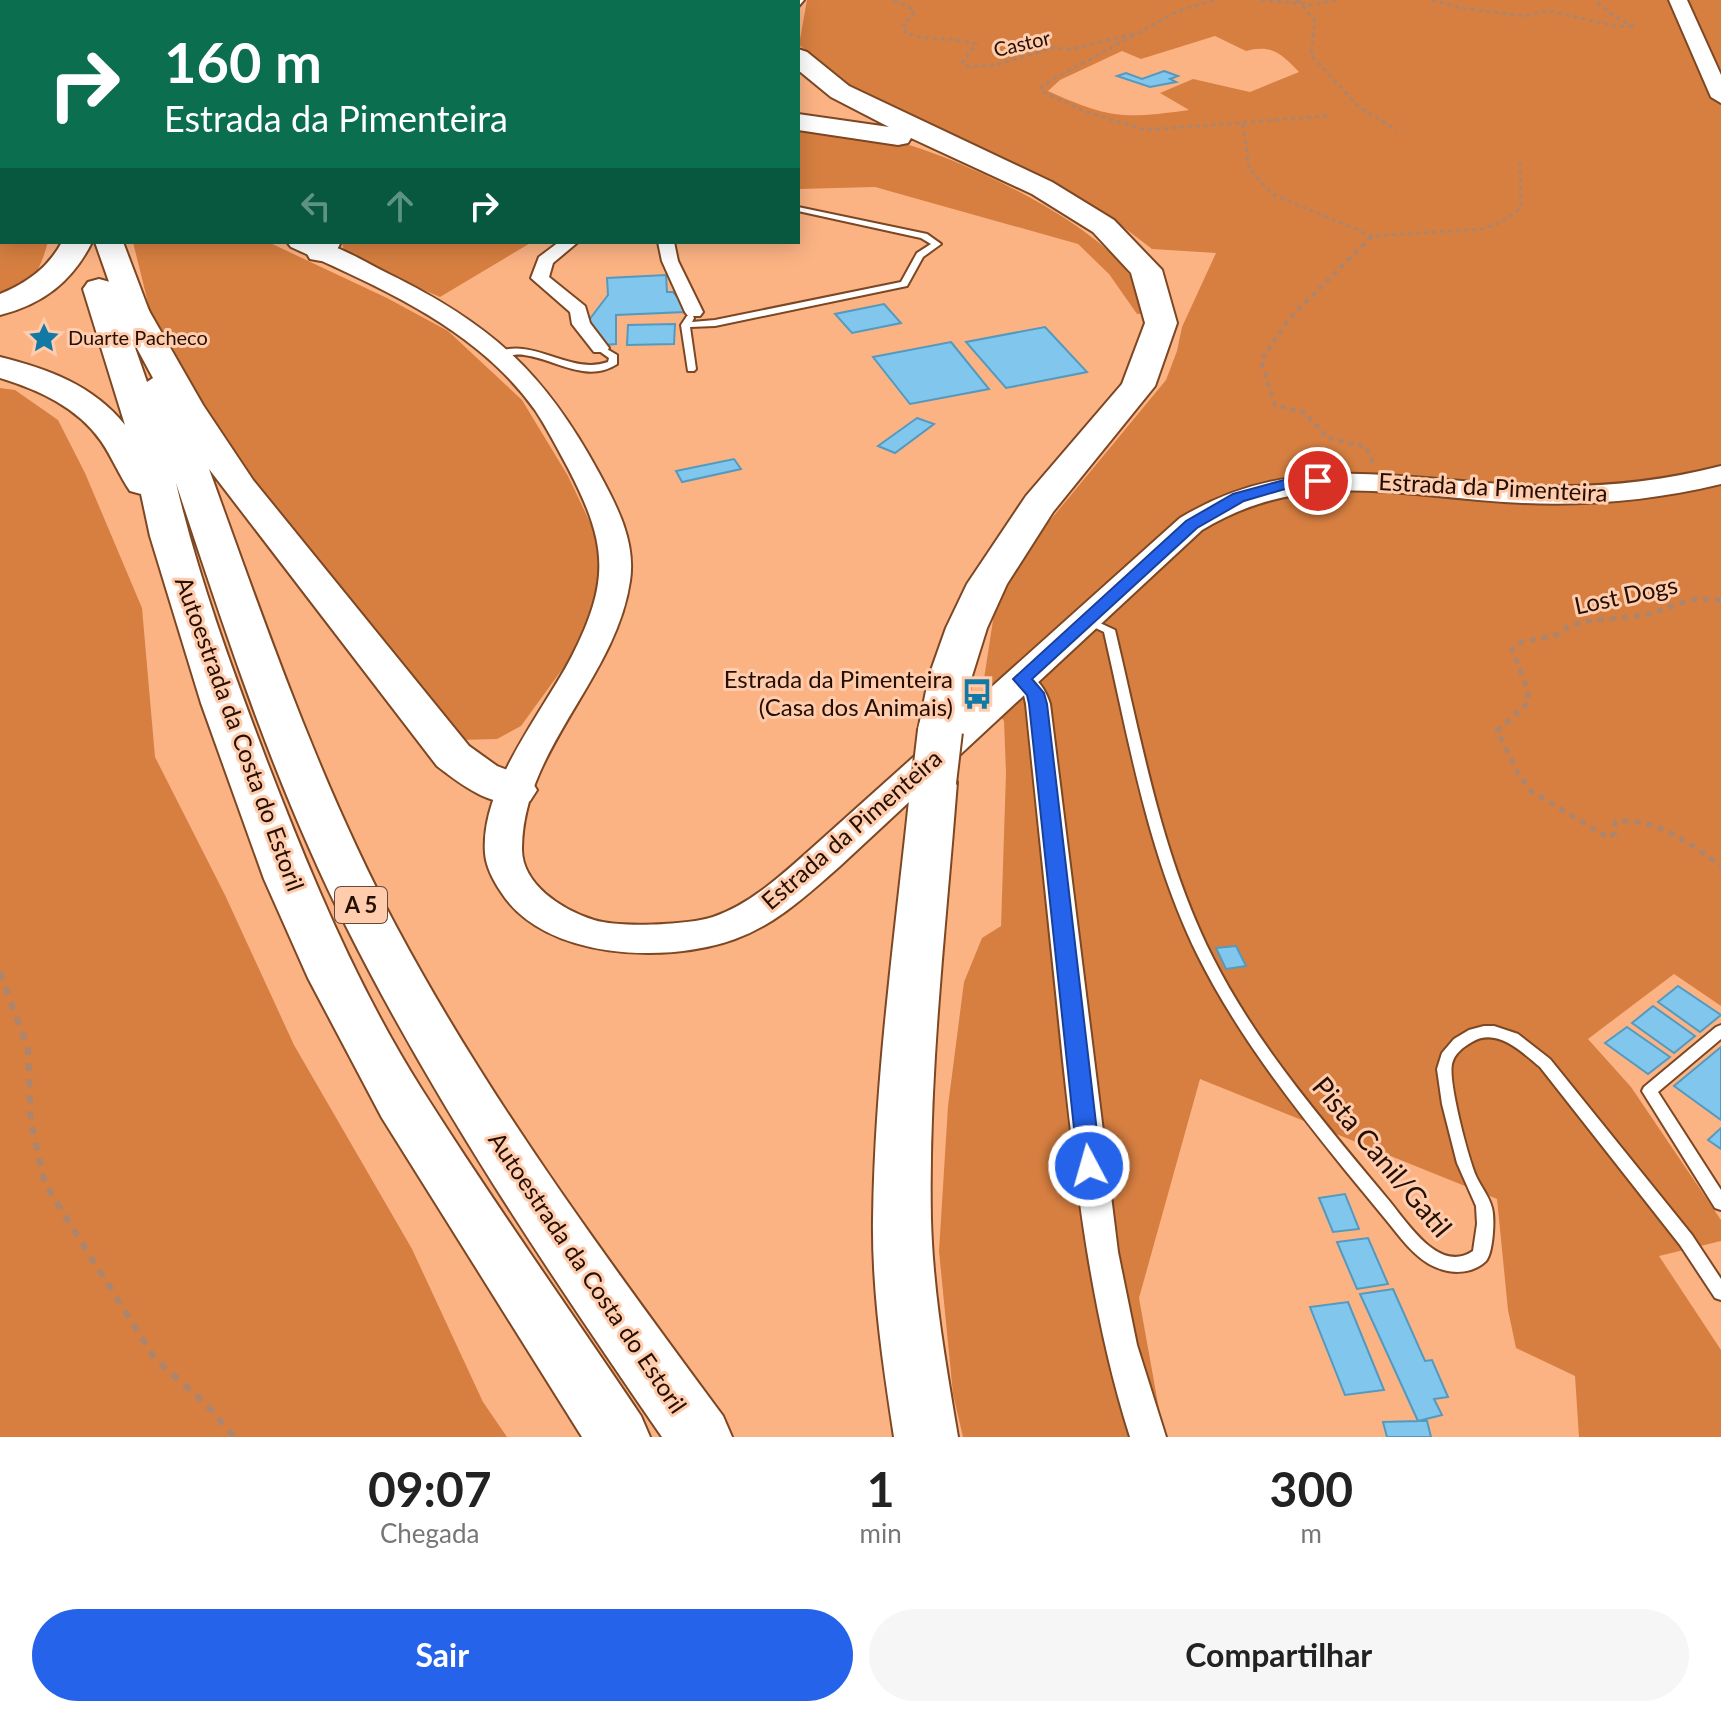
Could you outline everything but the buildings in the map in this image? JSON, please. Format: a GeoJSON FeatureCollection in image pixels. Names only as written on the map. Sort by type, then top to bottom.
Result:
{"type":"FeatureCollection","features":[{"type":"Feature","properties":{"kind":"highway"},"geometry":{"type":"LineString","coordinates":[[800,59],[818,76],[851,97],[1087,213],[1120,236],[1157,291],[1162,309],[1159,347],[1138,386],[1011,539],[980,592],[942,722],[910,1046],[902,1220],[909,1329],[926,1437]]}},
{"type":"Feature","properties":{"kind":"highway"},"geometry":{"type":"LineString","coordinates":[[800,122],[905,138],[959,157],[1073,212],[1129,250]]}},
{"type":"Feature","properties":{"kind":"highway"},"geometry":{"type":"LineString","coordinates":[[0,305],[49,282],[68,262],[78,244]]}},
{"type":"Feature","properties":{"kind":"highway"},"geometry":{"type":"LineString","coordinates":[[80,244],[239,487],[282,544],[453,756],[481,777],[514,790]]}},
{"type":"Feature","properties":{"kind":"highway"},"geometry":{"type":"LineString","coordinates":[[109,244],[117,302]]}},
{"type":"Feature","properties":{"kind":"highway","name":"Autoestrada da Costa do Estoril"},"geometry":{"type":"LineString","coordinates":[[117,302],[169,536],[249,775],[288,879],[334,978],[401,1102],[618,1437]]}},
{"type":"Feature","properties":{"kind":"highway","name":"Autoestrada da Costa do Estoril"},"geometry":{"type":"LineString","coordinates":[[117,302],[299,766],[371,926],[466,1092],[596,1291],[700,1437]]}},
{"type":"Feature","properties":{"kind":"highway"},"geometry":{"type":"LineString","coordinates":[[0,367],[59,388],[99,413],[127,449],[169,536]]}},
{"type":"Feature","properties":{"kind":"main road"},"geometry":{"type":"LineString","coordinates":[[1678,0],[1721,97]]}},
{"type":"Feature","properties":{"kind":"main road","name":"Estrada da Pimenteira"},"geometry":{"type":"LineString","coordinates":[[315,245],[446,315],[498,354],[541,399],[566,437],[608,519],[618,557],[612,604],[588,656],[514,790],[507,816],[504,857],[520,891],[543,913],[574,928],[610,939],[643,941],[719,930],[753,914],[780,894],[1022,679],[1191,524],[1217,507],[1284,485],[1318,481],[1579,495],[1652,491],[1721,475]]}},
{"type":"Feature","properties":{"kind":"street"},"geometry":{"type":"LineString","coordinates":[[567,244],[545,261],[540,278],[579,310],[581,324],[600,348]]}},
{"type":"Feature","properties":{"kind":"street"},"geometry":{"type":"LineString","coordinates":[[666,244],[690,318]]}},
{"type":"Feature","properties":{"kind":"street"},"geometry":{"type":"LineString","coordinates":[[1022,679],[1035,693],[1038,704],[1089,1166],[1110,1310],[1131,1389],[1148,1437]]}},
{"type":"Feature","properties":{"kind":"lane"},"geometry":{"type":"LineString","coordinates":[[691,369],[690,318],[715,323],[904,284],[920,255],[937,244],[924,236],[800,209]]}},
{"type":"Feature","properties":{"kind":"lane"},"geometry":{"type":"LineString","coordinates":[[498,354],[524,352],[568,367],[590,370],[612,364],[614,357],[600,348]]}},
{"type":"Feature","properties":{"kind":"lane","name":"Pista Canil/Gatil"},"geometry":{"type":"LineString","coordinates":[[1087,620],[1109,630],[1169,869],[1194,930],[1227,997],[1305,1108],[1420,1249],[1437,1262],[1452,1268],[1468,1265],[1481,1255],[1484,1206],[1467,1172],[1443,1067],[1451,1051],[1464,1038],[1481,1031],[1501,1033],[1525,1046],[1545,1063],[1686,1240],[1721,1293]]}},
{"type":"Feature","properties":{"kind":"lane"},"geometry":{"type":"LineString","coordinates":[[1721,1031],[1649,1091],[1721,1203]]}},
{"type":"Feature","properties":{"kind":"path","name":"Castor"},"geometry":{"type":"LineString","coordinates":[[894,0],[914,10],[911,18],[903,24],[907,27],[905,32],[914,38],[952,37],[976,44],[962,63],[968,67],[996,65],[1052,48],[1073,49],[1142,33]]}},
{"type":"Feature","properties":{"kind":"path"},"geometry":{"type":"LineString","coordinates":[[1214,0],[1181,8],[1142,33],[1055,78],[1042,86],[1041,91],[1086,112],[1145,130],[1327,116]]}},
{"type":"Feature","properties":{"kind":"path"},"geometry":{"type":"LineString","coordinates":[[1261,0],[1300,5],[1336,0]]}},
{"type":"Feature","properties":{"kind":"path"},"geometry":{"type":"LineString","coordinates":[[1297,0],[1315,20],[1311,55],[1359,107],[1397,130]]}},
{"type":"Feature","properties":{"kind":"path"},"geometry":{"type":"LineString","coordinates":[[1432,0],[1461,8],[1524,16],[1548,11],[1616,26],[1635,27],[1614,16],[1595,0]]}},
{"type":"Feature","properties":{"kind":"path"},"geometry":{"type":"LineString","coordinates":[[1243,124],[1249,168],[1272,194],[1372,236],[1482,229],[1499,223],[1521,208],[1520,163]]}},
{"type":"Feature","properties":{"kind":"path"},"geometry":{"type":"LineString","coordinates":[[1372,236],[1288,320],[1261,361],[1275,405],[1305,413],[1328,438],[1366,447],[1382,483]]}},
{"type":"Feature","properties":{"kind":"path","name":"Lost Dogs"},"geometry":{"type":"LineString","coordinates":[[1721,600],[1694,599],[1646,615],[1588,621],[1569,626],[1556,635],[1522,642],[1512,649],[1513,660],[1530,689],[1529,702],[1497,731],[1524,786],[1541,800],[1589,824],[1599,835],[1609,838],[1615,833],[1615,822],[1626,819],[1645,822],[1721,865]]}},
{"type":"Feature","properties":{"kind":"path"},"geometry":{"type":"LineString","coordinates":[[0,972],[28,1049],[31,1123],[45,1184],[155,1359],[206,1404],[234,1437]]}},
{"type":"Feature","properties":{"kind":"shaded area"},"geometry":{"type":"Polygon","coordinates":[[[800,0],[1721,0],[1721,1437],[0,1437],[0,244],[800,244],[800,0]]]}},
{"type":"Feature","properties":{"kind":"shaded area"},"geometry":{"type":"Polygon","coordinates":[[[807,0],[1721,0],[1721,1006],[1674,974],[1588,1039],[1631,1087],[1721,1220],[1721,1241],[1659,1256],[1721,1350],[1721,1437],[1579,1437],[1575,1376],[1516,1348],[1508,1310],[1497,1199],[1200,1079],[1139,1298],[1164,1437],[963,1437],[953,1394],[939,1251],[948,1106],[964,982],[982,938],[1001,926],[1006,773],[1004,721],[982,692],[995,607],[1047,524],[1166,380],[1182,327],[1216,253],[1152,249],[1109,216],[1018,167],[855,89],[800,46],[807,0]],[[1215,36],[1141,59],[1122,51],[1060,80],[1048,91],[1102,112],[1148,115],[1189,110],[1160,93],[1193,79],[1250,92],[1299,72],[1276,52],[1246,51],[1215,36]]]}},
{"type":"Feature","properties":{"kind":"shaded area"},"geometry":{"type":"Polygon","coordinates":[[[800,127],[902,143],[959,163],[1028,196],[1091,237],[1116,258],[1134,283],[1141,314],[1137,314],[1109,274],[1078,244],[875,187],[800,189],[800,127]]]}},
{"type":"Feature","properties":{"kind":"shaded area"},"geometry":{"type":"Polygon","coordinates":[[[0,244],[47,244],[33,277],[0,296],[0,244]]]}},
{"type":"Feature","properties":{"kind":"shaded area"},"geometry":{"type":"Polygon","coordinates":[[[133,244],[272,244],[387,298],[448,331],[522,400],[568,476],[598,539],[600,597],[574,653],[521,726],[497,739],[460,740],[315,575],[180,374],[150,311],[133,244]]]}},
{"type":"Feature","properties":{"kind":"shaded area"},"geometry":{"type":"Polygon","coordinates":[[[342,244],[529,244],[440,297],[355,260],[344,251],[342,244]]]}},
{"type":"Feature","properties":{"kind":"shaded area"},"geometry":{"type":"Polygon","coordinates":[[[0,388],[15,390],[58,420],[85,473],[142,608],[155,757],[225,895],[294,1045],[412,1249],[483,1402],[507,1437],[0,1437],[0,388]]]}},
{"type":"Feature","properties":{"kind":"place","name":"Duarte Pacheco"},"geometry":{"type":"Point","coordinates":[44,338]}},
{"type":"Feature","properties":{"kind":"place","name":"Estrada da Pimenteira (Casa dos Animais)"},"geometry":{"type":"Point","coordinates":[977,694]}},
{"type":"Feature","properties":{"kind":"route"},"geometry":{"type":"LineString","coordinates":[[1089,1166],[1038,704],[1035,693],[1022,679],[1191,524],[1217,507],[1264,489],[1318,481]]}}]}
